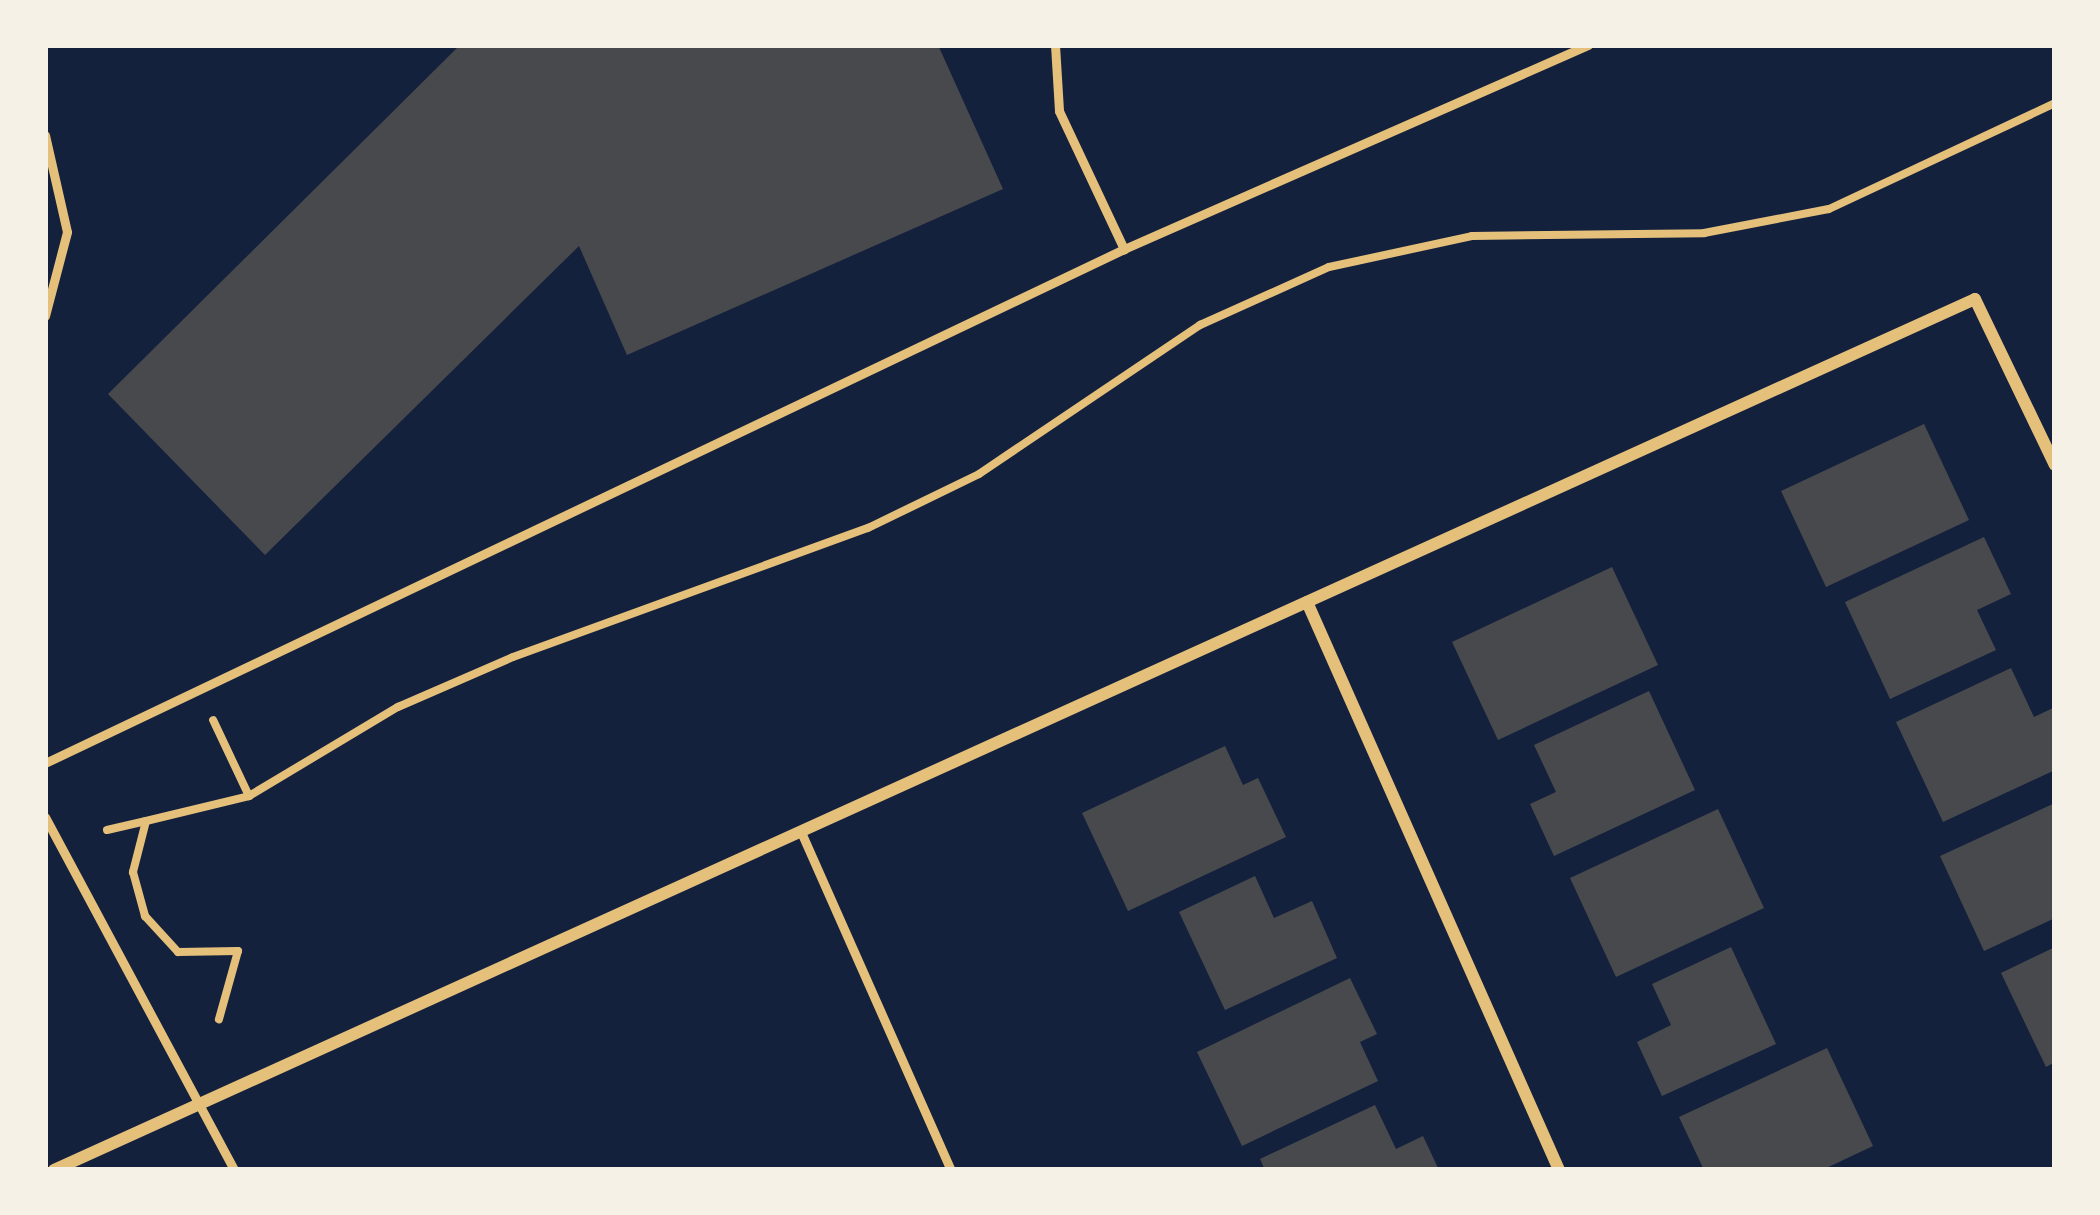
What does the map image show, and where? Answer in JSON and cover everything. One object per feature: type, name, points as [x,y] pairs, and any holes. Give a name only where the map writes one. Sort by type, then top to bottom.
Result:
[{"type":"street","points":[[54,1170],[1976,299],[2055,465]]},
{"type":"street","points":[[1307,602],[1559,1170]]},
{"type":"lane","points":[[1055,45],[1060,111],[1124,249]]},
{"type":"lane","points":[[45,763],[1124,249],[1588,45]]},
{"type":"lane","points":[[45,135],[50,176],[67,232],[45,316]]},
{"type":"lane","points":[[45,818],[203,1102],[234,1170]]},
{"type":"lane","points":[[801,832],[951,1170]]},
{"type":"path","points":[[107,830],[249,796],[398,707],[868,528],[979,474],[1200,326],[1329,267],[1472,236],[1704,233],[1829,209],[2055,103]]},
{"type":"path","points":[[210,715],[249,796]]},
{"type":"path","points":[[146,821],[133,872],[145,916],[178,952],[238,951],[219,1019]]},
{"type":"building","points":[[460,45],[938,45],[1003,189],[627,355],[579,246],[265,555],[108,394]]},
{"type":"building","points":[[1924,424],[1969,520],[1826,587],[1781,491]]},
{"type":"building","points":[[1984,537],[2011,594],[1977,610],[1996,650],[1890,699],[1845,602]]},
{"type":"building","points":[[1612,567],[1658,665],[1498,740],[1452,642]]},
{"type":"building","points":[[2011,668],[2034,717],[2055,707],[2055,770],[1943,822],[1896,722]]},
{"type":"building","points":[[1649,691],[1695,790],[1554,856],[1530,804],[1556,792],[1534,745]]},
{"type":"building","points":[[1225,746],[1243,785],[1258,778],[1286,837],[1128,911],[1082,813]]},
{"type":"building","points":[[2055,803],[2055,918],[1984,951],[1940,856]]},
{"type":"building","points":[[1718,809],[1764,908],[1616,977],[1570,878]]},
{"type":"building","points":[[1255,876],[1274,918],[1312,901],[1337,958],[1225,1010],[1179,912]]},
{"type":"building","points":[[1731,947],[1776,1044],[1662,1096],[1637,1042],[1671,1025],[1652,984]]},
{"type":"building","points":[[2055,947],[2055,1062],[2046,1067],[2001,973]]},
{"type":"building","points":[[1350,978],[1377,1034],[1360,1042],[1378,1081],[1242,1146],[1197,1052]]},
{"type":"building","points":[[1827,1048],[1873,1146],[1822,1170],[1704,1170],[1679,1117]]},
{"type":"building","points":[[1375,1105],[1396,1149],[1423,1136],[1439,1170],[1265,1170],[1260,1159]]}]
